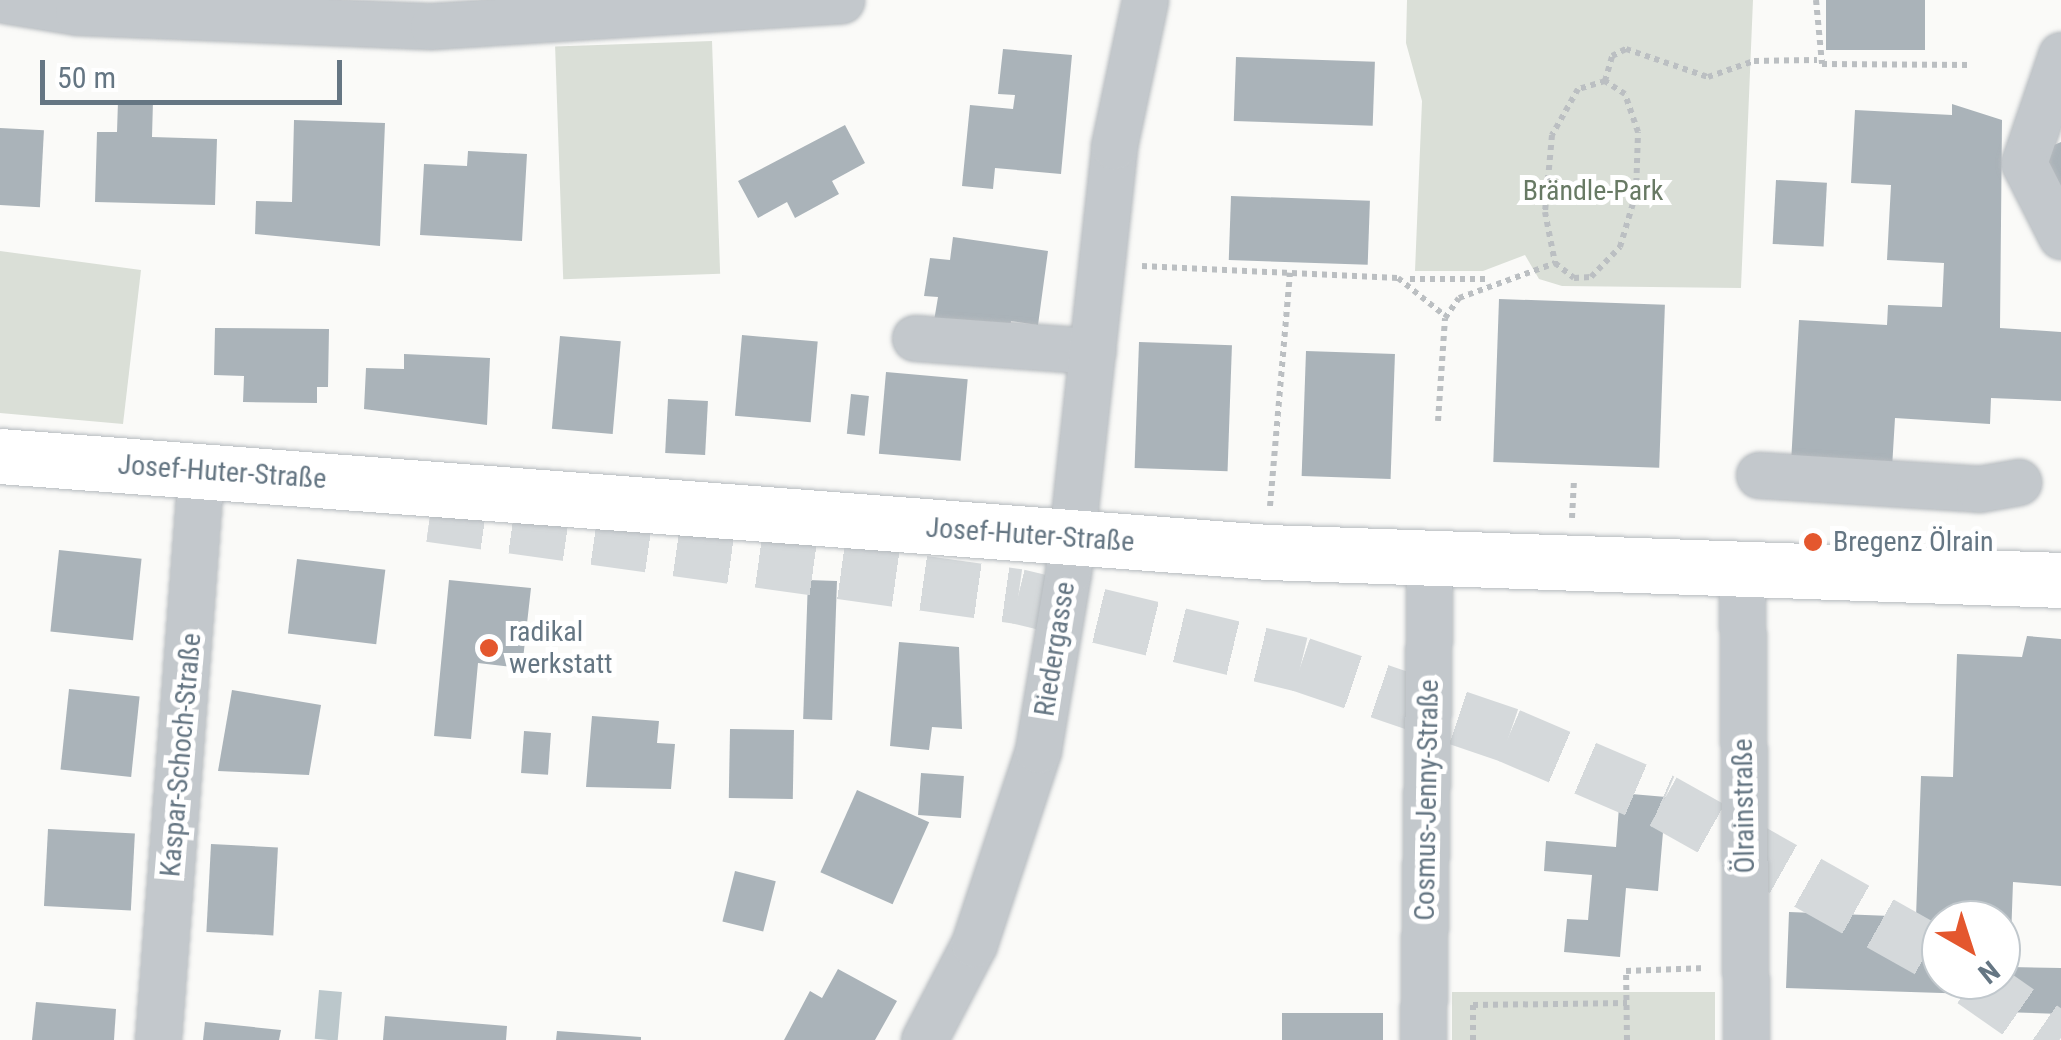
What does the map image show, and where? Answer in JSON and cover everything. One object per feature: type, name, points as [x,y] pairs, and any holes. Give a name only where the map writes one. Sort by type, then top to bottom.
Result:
[{"type":"main road","name":"Josef-Huter-Straße","points":[[0,456],[1268,552],[1430,561],[2061,580]]},
{"type":"street","points":[[5,0],[78,12],[432,26],[841,0]]},
{"type":"street","name":"Riedergasse","points":[[924,1040],[974,944],[1010,846],[1038,750],[1072,539],[1101,264],[1145,0]]},
{"type":"street","points":[[2061,56],[2024,162],[2061,236]]},
{"type":"street","points":[[915,338],[1093,351]]},
{"type":"street","name":"Kaspar-Schoch-Straße","points":[[158,1040],[200,470]]},
{"type":"street","points":[[1759,474],[1980,489],[2018,482]]},
{"type":"street","name":"Cosmus-Jenny-Straße","points":[[1424,1040],[1430,561]]},
{"type":"street","name":"Ölrainstraße","points":[[1742,572],[1746,1040]]},
{"type":"path","points":[[1816,0],[1817,60]]},
{"type":"path","points":[[1604,81],[1612,56],[1626,49],[1708,77],[1754,61],[1971,65]]},
{"type":"path","points":[[1604,81],[1625,94],[1636,118],[1630,221],[1600,273],[1574,278],[1556,262],[1545,212],[1552,135],[1578,90],[1604,81]]},
{"type":"path","points":[[1101,264],[1492,279],[1556,262]]},
{"type":"path","points":[[1268,552],[1290,272]]},
{"type":"path","points":[[1398,278],[1428,294],[1445,318],[1438,422]]},
{"type":"path","points":[[1445,318],[1492,279]]},
{"type":"path","points":[[1572,529],[1574,482]]},
{"type":"path","points":[[1627,1040],[1626,972],[1745,967]]},
{"type":"path","points":[[1473,1040],[1473,1005],[1626,1003]]},
{"type":"green space","name":"Brändle-Park","points":[[1407,0],[1753,0],[1741,288],[1562,286],[1539,279],[1525,255],[1483,271],[1415,271],[1422,101],[1406,43]]},
{"type":"green space","points":[[712,41],[720,274],[563,279],[555,46]]},
{"type":"green space","points":[[0,251],[141,270],[123,424],[0,413]]},
{"type":"green space","points":[[1452,992],[1715,992],[1715,1040],[1452,1040]]},
{"type":"shaded area","points":[[319,990],[342,992],[338,1040],[315,1039]]},
{"type":"building","points":[[1826,0],[1925,0],[1925,50],[1826,50]]},
{"type":"building","points":[[1003,49],[1072,55],[1061,174],[995,168],[993,189],[962,186],[970,105],[1013,109],[1015,95],[998,94]]},
{"type":"building","points":[[1236,57],[1375,62],[1373,126],[1234,121]]},
{"type":"building","points":[[118,101],[153,101],[152,137],[217,139],[215,205],[95,202],[97,132],[117,132]]},
{"type":"building","points":[[1952,104],[2002,120],[2000,328],[2061,332],[2061,401],[1991,398],[1990,424],[1895,418],[1892,468],[1791,463],[1799,320],[1887,325],[1888,305],[1942,307],[1944,263],[1887,260],[1891,185],[1851,183],[1855,110],[1952,115]]},
{"type":"building","points":[[294,120],[385,123],[380,246],[255,234],[256,201],[292,202]]},
{"type":"building","points":[[845,125],[865,163],[832,181],[839,194],[795,218],[787,202],[758,218],[738,181]]},
{"type":"building","points":[[0,128],[44,130],[40,207],[0,205]]},
{"type":"building","points":[[2061,142],[2061,197],[2035,169],[2045,149]]},
{"type":"building","points":[[468,151],[527,154],[522,241],[420,235],[424,164],[467,166]]},
{"type":"building","points":[[1776,180],[1827,183],[1824,247],[1773,244]]},
{"type":"building","points":[[1231,196],[1370,201],[1368,265],[1229,260]]},
{"type":"building","points":[[953,237],[1048,251],[1038,325],[1011,321],[1009,337],[933,327],[938,297],[924,296],[930,258],[950,260]]},
{"type":"building","points":[[1499,299],[1665,305],[1659,468],[1493,462]]},
{"type":"building","points":[[215,328],[329,329],[328,387],[317,387],[317,403],[243,402],[244,376],[214,375]]},
{"type":"building","points":[[742,335],[818,342],[811,422],[735,416]]},
{"type":"building","points":[[560,336],[621,341],[613,434],[552,429]]},
{"type":"building","points":[[1139,342],[1232,345],[1228,471],[1135,468]]},
{"type":"building","points":[[1306,351],[1395,354],[1391,479],[1302,476]]},
{"type":"building","points":[[404,354],[490,358],[487,425],[364,409],[366,368],[404,369]]},
{"type":"building","points":[[886,372],[968,379],[961,461],[879,454]]},
{"type":"building","points":[[851,394],[869,396],[865,436],[847,434]]},
{"type":"building","points":[[668,399],[708,401],[705,455],[665,453]]},
{"type":"building","points":[[59,550],[142,559],[133,640],[50,632]]},
{"type":"building","points":[[297,559],[385,570],[376,644],[288,633]]},
{"type":"building","points":[[449,580],[531,588],[522,668],[478,663],[471,739],[434,736]]},
{"type":"building","points":[[808,580],[837,581],[832,720],[803,719]]},
{"type":"building","points":[[2027,636],[2061,639],[2061,886],[2013,882],[2012,900],[1921,900],[1921,992],[1786,988],[1789,912],[1916,917],[1921,776],[1953,777],[1957,654],[2022,657]]},
{"type":"building","points":[[899,642],[959,647],[962,729],[932,727],[929,750],[890,746]]},
{"type":"building","points":[[69,689],[140,696],[131,777],[61,770]]},
{"type":"building","points":[[232,690],[321,705],[309,775],[218,771]]},
{"type":"building","points":[[592,716],[659,721],[657,743],[675,744],[671,789],[586,787]]},
{"type":"building","points":[[730,729],[794,730],[793,799],[729,798]]},
{"type":"building","points":[[524,731],[551,733],[548,775],[521,773]]},
{"type":"building","points":[[921,773],[964,776],[961,818],[918,815]]},
{"type":"building","points":[[857,790],[929,822],[893,904],[820,872]]},
{"type":"building","points":[[1620,793],[1666,797],[1658,891],[1626,888],[1620,957],[1564,952],[1567,919],[1588,920],[1592,875],[1544,871],[1546,841],[1616,847]]},
{"type":"building","points":[[48,829],[135,834],[131,910],[44,906]]},
{"type":"building","points":[[211,844],[278,848],[273,935],[206,932]]},
{"type":"building","points":[[735,871],[776,881],[763,932],[722,921]]},
{"type":"building","points":[[2021,967],[2061,968],[2061,1014],[2002,1012],[2003,1000],[2021,1000]]},
{"type":"building","points":[[838,969],[897,1001],[875,1040],[784,1040],[810,991],[822,998]]},
{"type":"building","points":[[36,1002],[116,1009],[114,1040],[32,1040]]},
{"type":"building","points":[[1282,1013],[1383,1013],[1383,1040],[1282,1040]]},
{"type":"building","points":[[385,1016],[507,1026],[506,1040],[383,1040]]},
{"type":"building","points":[[205,1022],[281,1030],[279,1040],[203,1040]]},
{"type":"building","points":[[557,1031],[641,1037],[641,1040],[556,1040]]},
{"type":"tunnel","points":[[430,514],[1018,596],[1301,664],[1509,735],[1663,801],[1921,946]]},
{"type":"tunnel","points":[[2002,1000],[2059,1040]]},
{"type":"place","name":"Bregenz Ölrain","points":[[1813,542]]},
{"type":"place","name":"radikal werkstatt","points":[[489,648]]}]
